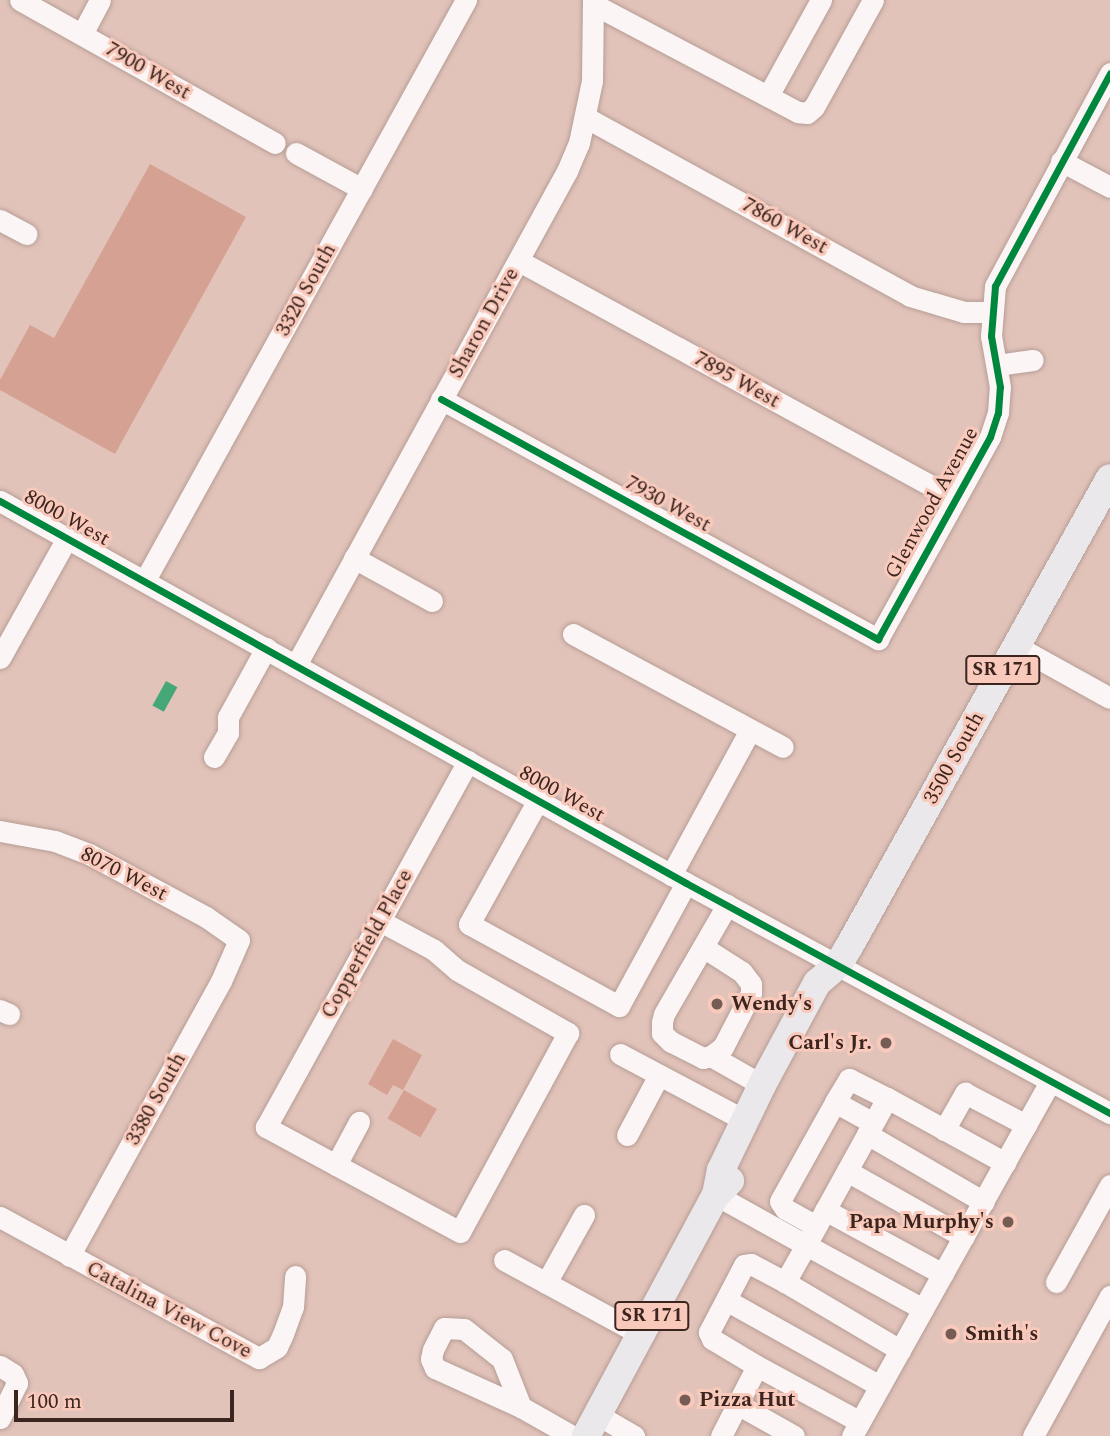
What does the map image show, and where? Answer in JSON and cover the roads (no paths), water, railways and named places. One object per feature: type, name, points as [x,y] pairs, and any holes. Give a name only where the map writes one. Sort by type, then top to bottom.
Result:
[{"type":"main road","name":"3500 South","points":[[592,1426],[716,1195],[721,1170],[762,1085],[817,983],[838,965],[1110,478]]},
{"type":"main road","name":"3500 South","points":[[716,1195],[735,1177],[835,990],[838,965]]},
{"type":"street","name":"7900 West","points":[[22,0],[275,143]]},
{"type":"street","points":[[82,33],[100,0]]},
{"type":"street","name":"3320 South","points":[[145,580],[466,0]]},
{"type":"street","points":[[768,96],[821,0]]},
{"type":"street","points":[[593,2],[798,112],[807,113],[814,107],[873,0]]},
{"type":"street","name":"Sharon Drive","points":[[296,665],[567,171],[585,117],[592,80],[593,2]]},
{"type":"street","name":"Glenwood Avenue","points":[[878,639],[990,437],[998,413],[997,365],[991,312],[995,286],[1110,73]]},
{"type":"street","name":"7860 West","points":[[585,117],[911,296],[964,312],[991,312]]},
{"type":"street","points":[[296,153],[362,189]]},
{"type":"street","points":[[1061,161],[1110,187]]},
{"type":"street","points":[[0,220],[26,234]]},
{"type":"street","name":"7895 West","points":[[519,261],[955,499]]},
{"type":"street","points":[[997,365],[1033,360]]},
{"type":"street","name":"7930 West","points":[[441,399],[878,639]]},
{"type":"street","name":"8000 West","points":[[0,501],[679,879],[1110,1113]]},
{"type":"street","points":[[0,658],[67,538]]},
{"type":"street","points":[[354,558],[432,601]]},
{"type":"street","points":[[573,634],[783,747]]},
{"type":"street","points":[[1016,646],[1110,698]]},
{"type":"street","points":[[214,757],[228,733],[228,717],[266,648]]},
{"type":"street","points":[[538,800],[469,924],[619,1006],[750,730]]},
{"type":"street","name":"Copperfield Place","points":[[336,1165],[265,1127],[468,761]]},
{"type":"street","name":"8070 West","points":[[0,831],[55,842],[89,854],[206,917],[239,940]]},
{"type":"street","points":[[727,905],[664,1014],[662,1033],[693,1055],[711,1056],[762,1085]]},
{"type":"street","points":[[359,1122],[336,1165],[460,1232],[568,1033],[457,971],[434,950],[380,921]]},
{"type":"street","name":"3380 South","points":[[69,1256],[221,981],[239,940]]},
{"type":"street","points":[[703,947],[742,972],[751,984],[751,993],[725,1043],[711,1056]]},
{"type":"street","points":[[620,1054],[746,1121]]},
{"type":"street","points":[[627,1135],[659,1075]]},
{"type":"street","points":[[943,1274],[821,1218],[785,1209],[780,1201],[835,1102],[849,1079],[1006,1163]]},
{"type":"street","points":[[900,1350],[785,1282],[747,1264],[709,1336],[856,1429],[1050,1081]]},
{"type":"street","points":[[944,1130],[965,1093],[1026,1125]]},
{"type":"street","points":[[785,1282],[887,1098]]},
{"type":"street","points":[[835,1102],[870,1129],[984,1202]]},
{"type":"street","points":[[847,1171],[964,1237]]},
{"type":"street","points":[[1056,1282],[1110,1185]]},
{"type":"street","points":[[716,1195],[923,1310]]},
{"type":"street","points":[[546,1283],[584,1215]]},
{"type":"street","points":[[0,1217],[69,1256]]},
{"type":"street","name":"Catalina View Cove","points":[[69,1256],[259,1358],[278,1347],[293,1307],[295,1276]]},
{"type":"street","points":[[504,1259],[642,1335]]},
{"type":"street","points":[[1033,1436],[1110,1296]]},
{"type":"street","points":[[726,1300],[880,1386]]},
{"type":"street","points":[[0,1366],[13,1374],[17,1383],[0,1418]]},
{"type":"street","points":[[721,1436],[757,1366]]},
{"type":"street","points":[[738,1405],[794,1436]]},
{"type":"street","points":[[521,1407],[572,1436]]},
{"type":"street","points":[[592,1426],[634,1436]]},
{"type":"place","name":"Wendy's","points":[[717,1004]]},
{"type":"place","name":"Carl's Jr.","points":[[886,1043]]},
{"type":"place","name":"Papa Murphy's","points":[[1008,1222]]},
{"type":"place","name":"Smith's","points":[[951,1334]]},
{"type":"place","name":"Pizza Hut","points":[[685,1400]]}]
